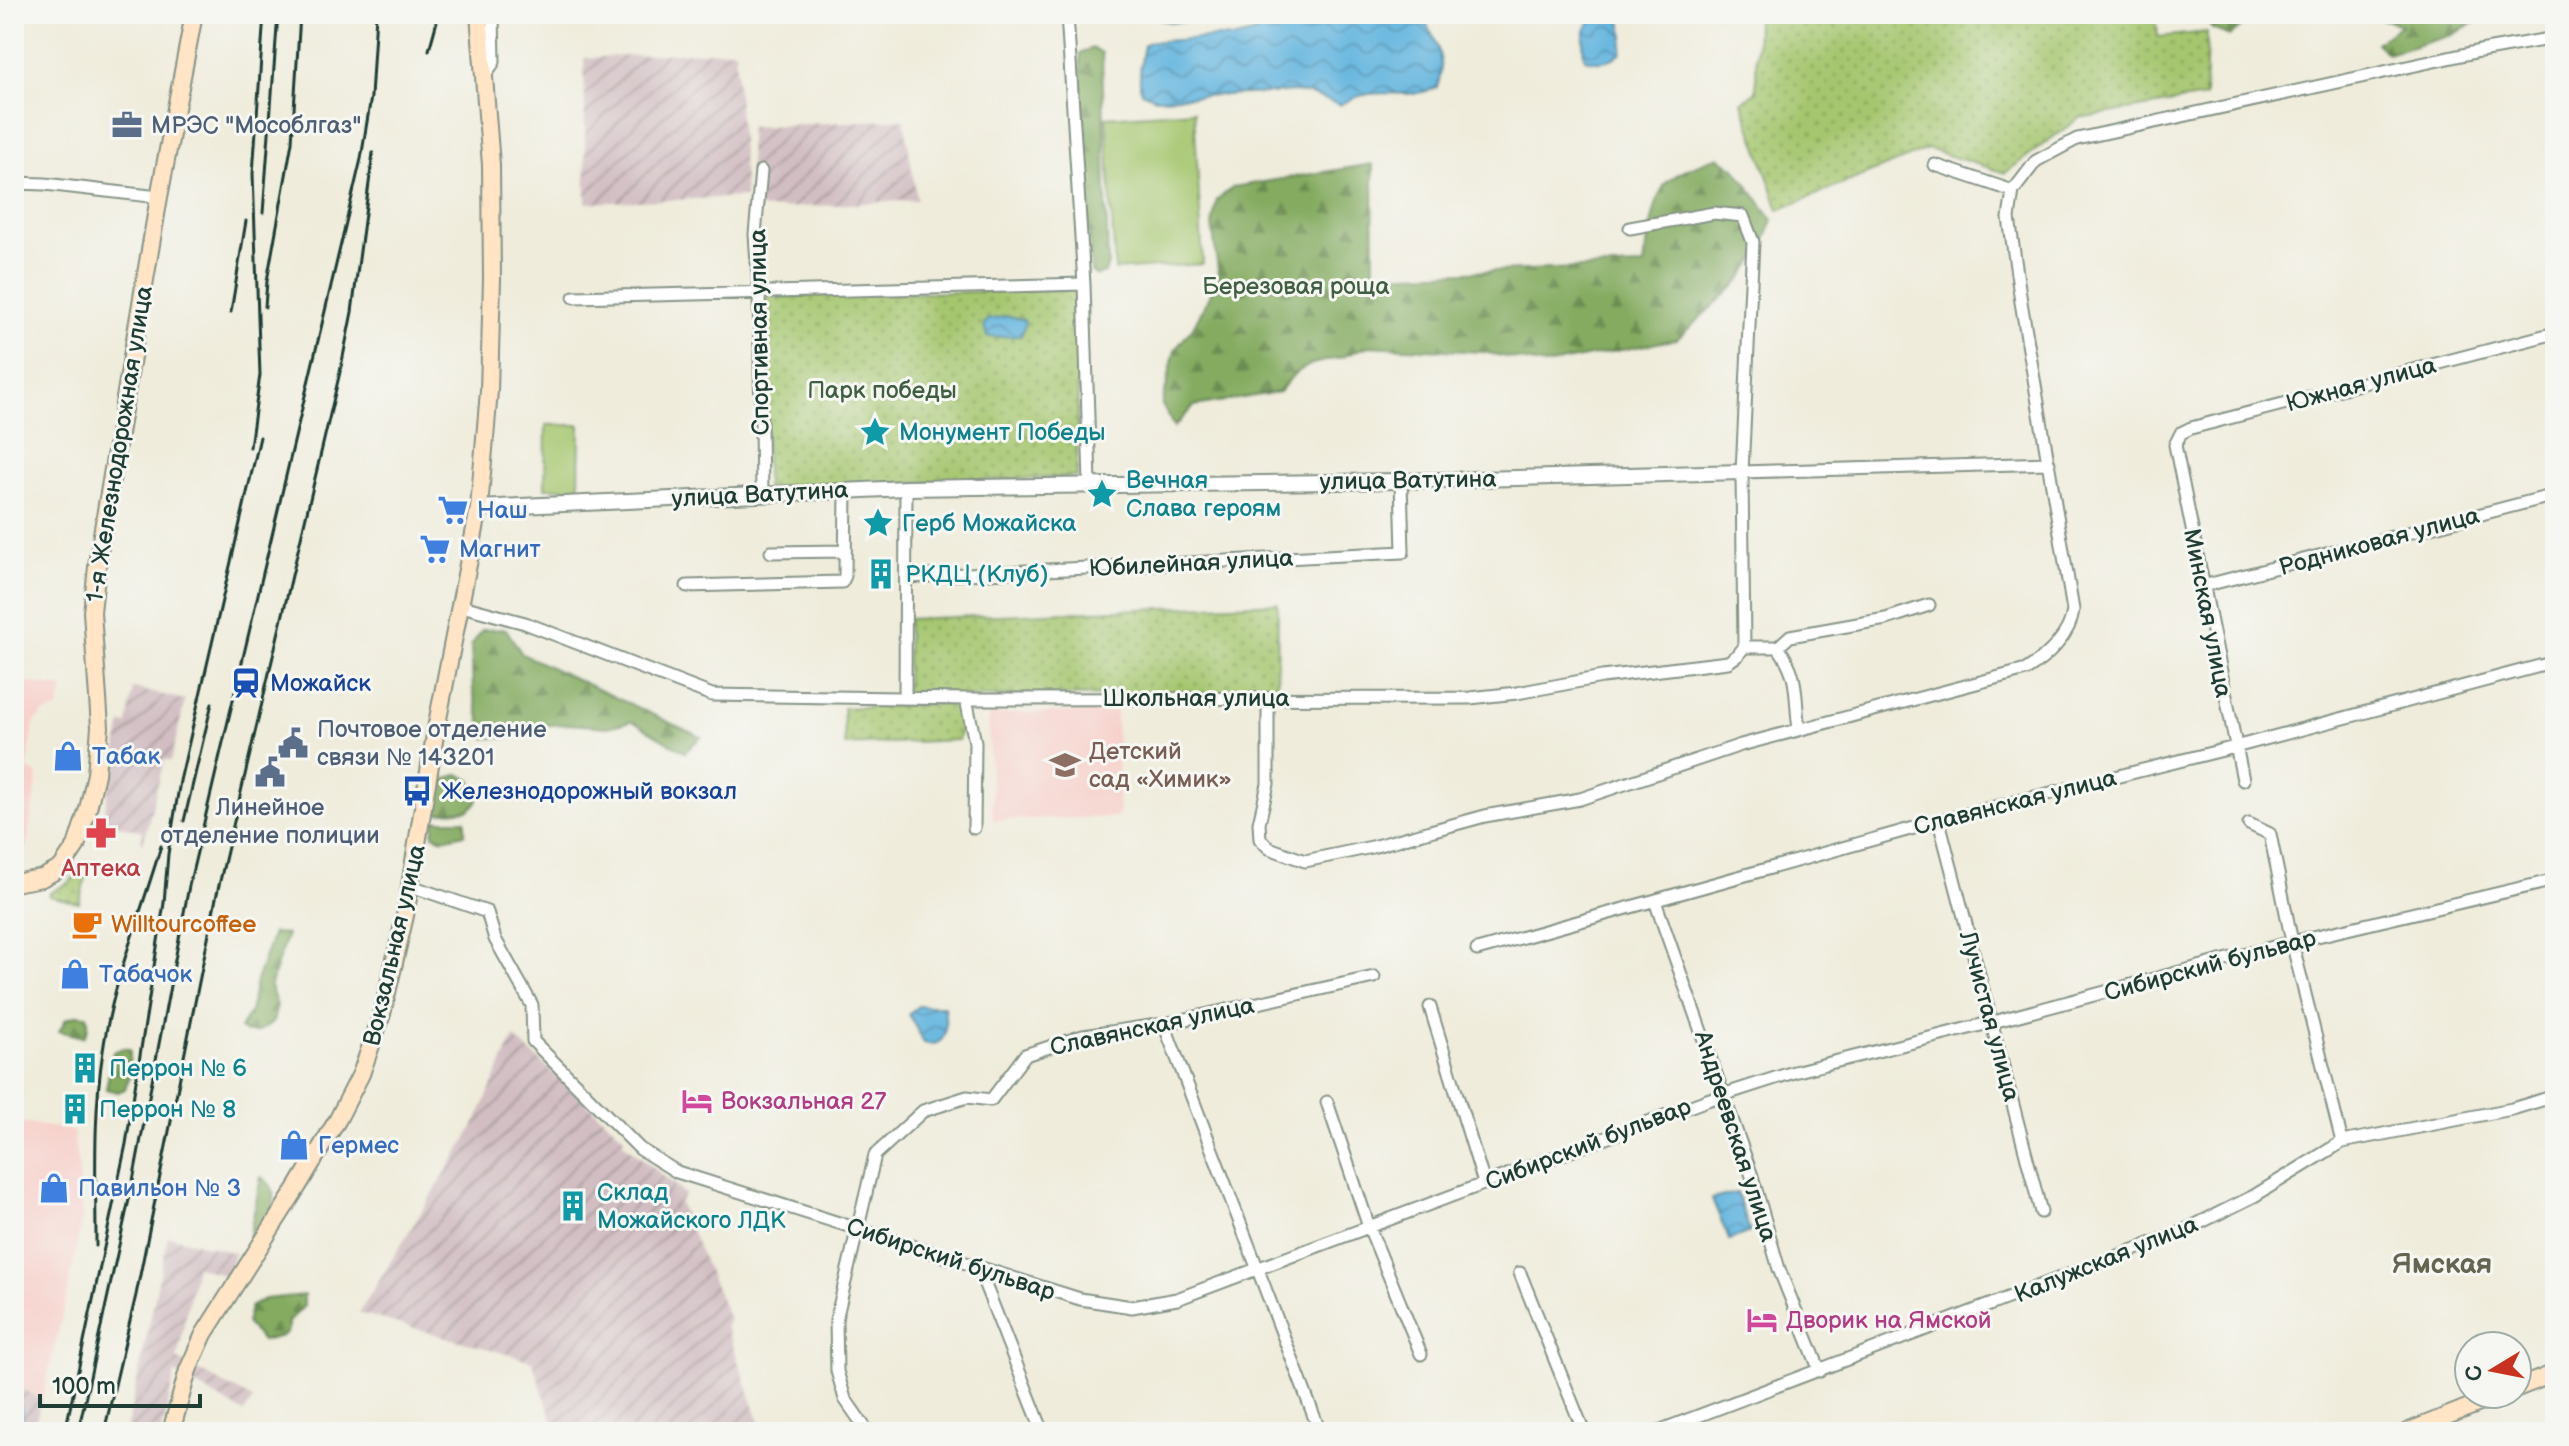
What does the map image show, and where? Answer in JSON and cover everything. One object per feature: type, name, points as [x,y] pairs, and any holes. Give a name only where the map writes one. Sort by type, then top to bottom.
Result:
[{"type":"main road","name":"1-я Железнодорожная улица","points":[[14,883],[48,876],[66,862],[82,832],[91,795],[101,715],[93,602],[113,464],[194,14]]},
{"type":"main road","name":"Вокзальная улица","points":[[171,1432],[188,1370],[204,1334],[290,1199],[361,1074],[382,1014],[411,886],[436,729],[479,508],[489,391],[491,165],[479,14]]},
{"type":"main road","points":[[2533,1382],[2555,1373]]},
{"type":"main road","points":[[2407,1432],[2434,1427],[2469,1410]]},
{"type":"street","points":[[484,76],[494,62],[493,14]]},
{"type":"street","points":[[1067,14],[1084,284],[1090,484]]},
{"type":"street","points":[[1268,698],[1268,784],[1259,823],[1260,839],[1269,848],[1305,861],[1372,847],[1485,816],[1580,799],[1741,745],[2026,670],[2048,653],[2069,626],[2073,610],[2009,218],[2013,191],[2036,161],[2077,139],[2466,54],[2555,38]]},
{"type":"street","points":[[1935,165],[2013,191]]},
{"type":"street","name":"Спортивная улица","points":[[761,171],[755,234],[759,292],[762,493]]},
{"type":"street","points":[[14,183],[159,197]]},
{"type":"street","points":[[1630,228],[1714,213],[1743,216],[1753,242],[1742,472],[1744,647]]},
{"type":"street","points":[[574,297],[1084,284]]},
{"type":"street","name":"Южная улица","points":[[2175,445],[2181,433],[2191,428],[2555,333]]},
{"type":"street","name":"Минская улица","points":[[2175,445],[2243,780]]},
{"type":"street","name":"улица Ватутина","points":[[479,508],[906,488],[1401,481],[2049,463]]},
{"type":"street","name":"Юбилейная улица","points":[[907,577],[1403,552],[1401,481]]},
{"type":"street","points":[[905,698],[906,488]]},
{"type":"street","points":[[687,586],[838,584],[845,576],[846,490]]},
{"type":"street","name":"Родниковая улица","points":[[2203,586],[2555,495]]},
{"type":"street","points":[[771,552],[845,551]]},
{"type":"street","name":"Школьная улица","points":[[462,606],[525,623],[712,695],[966,699],[1470,698],[1501,695],[1602,677],[1715,665],[1728,662],[1744,647],[1778,647],[1790,636],[1886,619],[1929,605]]},
{"type":"street","points":[[1778,647],[1790,664],[1795,682],[1799,729]]},
{"type":"street","name":"Славянская улица","points":[[1477,950],[1939,821],[2555,662]]},
{"type":"street","points":[[966,699],[975,742],[974,828]]},
{"type":"street","name":"Лучистая улица","points":[[1939,821],[2041,1212]]},
{"type":"street","points":[[2249,824],[2270,834],[2292,942],[2342,1142]]},
{"type":"street","name":"Сибирский бульвар","points":[[411,886],[487,912],[495,939],[532,1005],[533,1041],[640,1149],[677,1172],[1080,1299],[1132,1307],[1177,1299],[1724,1094],[1794,1072],[2292,942],[2555,880]]},
{"type":"street","name":"Андреевская улица","points":[[1655,901],[1752,1176],[1779,1269],[1820,1371]]},
{"type":"street","name":"Славянская улица","points":[[868,1432],[845,1399],[837,1371],[836,1320],[855,1228],[875,1155],[923,1111],[967,1097],[991,1100],[1025,1055],[1083,1036],[1164,1024],[1374,977]]},
{"type":"street","points":[[1430,1007],[1484,1183]]},
{"type":"street","points":[[1164,1024],[1320,1432]]},
{"type":"street","name":"Калужская улица","points":[[1656,1432],[2181,1232],[2254,1196],[2342,1142],[2512,1109],[2555,1096]]},
{"type":"street","points":[[1327,1102],[1369,1227],[1421,1354]]},
{"type":"street","points":[[978,1267],[1043,1432]]},
{"type":"street","points":[[1520,1273],[1584,1432]]},
{"type":"shaded area","points":[[735,50],[745,197],[586,203],[584,58]]},
{"type":"shaded area","points":[[904,119],[917,200],[768,209],[750,207],[749,127]]},
{"type":"shaded area","points":[[14,680],[63,688],[58,709],[43,713],[34,723],[27,769],[38,774],[26,850],[14,849]]},
{"type":"shaded area","points":[[133,688],[185,700],[171,761],[164,760],[143,843],[143,831],[102,822],[122,724],[127,725]]},
{"type":"shaded area","points":[[1116,711],[1119,817],[993,820],[988,714]]},
{"type":"shaded area","points":[[514,1037],[625,1138],[622,1142],[685,1194],[679,1202],[729,1319],[726,1326],[763,1432],[572,1432],[553,1423],[532,1361],[359,1313],[473,1128]]},
{"type":"shaded area","points":[[14,1121],[73,1131],[80,1181],[83,1213],[42,1400],[14,1384]]},
{"type":"shaded area","points":[[168,1236],[235,1253],[226,1276],[196,1266],[177,1359],[253,1399],[244,1413],[175,1373],[162,1432],[126,1432]]},
{"type":"shaded area","points":[[14,1384],[42,1400],[32,1432],[14,1432]]},
{"type":"green space","points":[[1757,14],[2156,14],[2158,37],[2207,32],[2205,97],[2079,118],[2005,173],[1928,149],[1779,210],[1742,102],[1756,91]]},
{"type":"green space","points":[[2202,14],[2287,14],[2249,21],[2230,36],[2212,29]]},
{"type":"green space","points":[[2367,14],[2491,14],[2452,35],[2388,54],[2376,43],[2401,25]]},
{"type":"green space","points":[[1092,48],[1102,53],[1108,264],[1105,273],[1097,276],[1091,272],[1080,53]]},
{"type":"green space","points":[[1194,111],[1203,264],[1115,270],[1106,117]]},
{"type":"green space","name":"Березовая роща","points":[[1718,157],[1735,168],[1773,220],[1761,251],[1738,283],[1677,339],[1545,365],[1483,352],[1368,346],[1342,357],[1312,364],[1294,374],[1279,392],[1194,406],[1174,427],[1162,405],[1175,350],[1193,327],[1219,278],[1212,225],[1217,200],[1233,187],[1373,164],[1374,275],[1644,266],[1652,222],[1667,182],[1698,164]]},
{"type":"green space","name":"Парк победы","points":[[1079,289],[1077,477],[766,488],[766,297]]},
{"type":"green space","points":[[546,425],[580,425],[579,488],[545,488]]},
{"type":"green space","points":[[1278,603],[1277,694],[906,697],[908,619]]},
{"type":"green space","points":[[506,629],[522,654],[701,737],[685,752],[632,721],[608,727],[568,724],[535,726],[506,738],[485,738],[473,691],[471,646],[482,630]]},
{"type":"green space","points":[[958,703],[963,722],[958,740],[845,745],[843,708]]},
{"type":"green space","points":[[458,774],[471,780],[478,801],[469,810],[436,813],[444,780]]},
{"type":"green space","points":[[435,820],[465,820],[465,834],[443,839],[433,835]]},
{"type":"green space","points":[[82,866],[89,866],[79,903],[49,896],[70,882]]},
{"type":"green space","points":[[273,933],[287,934],[270,987],[277,1005],[273,1022],[258,1032],[246,1033],[240,1028],[250,1012],[256,981]]},
{"type":"green space","points":[[87,1015],[88,1027],[83,1037],[59,1031],[66,1019]]},
{"type":"green space","points":[[123,1048],[130,1050],[130,1075],[125,1089],[118,1092],[106,1089],[113,1052]]},
{"type":"green space","points":[[261,1177],[273,1190],[273,1208],[266,1225],[253,1238],[249,1237]]},
{"type":"green space","points":[[304,1295],[304,1306],[288,1322],[288,1331],[282,1336],[262,1341],[246,1323],[250,1307],[265,1299]]},
{"type":"water","points":[[1152,14],[1220,14],[1176,22],[1159,19]]},
{"type":"water","points":[[1356,14],[1421,16],[1438,50],[1441,68],[1437,87],[1413,93],[1366,95],[1340,105],[1310,94],[1294,92],[1156,98],[1141,92],[1142,57],[1144,45],[1149,42],[1235,38],[1252,34],[1268,25],[1284,23],[1312,29]]},
{"type":"water","points":[[1614,16],[1621,19],[1624,37],[1621,52],[1604,61],[1585,59],[1584,38],[1589,23]]},
{"type":"water","points":[[1009,316],[1024,320],[1021,336],[987,337],[984,325],[987,320]]},
{"type":"water","points":[[918,1006],[944,1006],[944,1034],[938,1042],[924,1043],[909,1014]]},
{"type":"water","points":[[1737,1193],[1750,1232],[1729,1240],[1712,1199]]},
{"type":"waterway","points":[[14,1394],[22,1412],[21,1432]]},
{"type":"railway","points":[[250,447],[260,375],[253,174],[264,14]]},
{"type":"railway","points":[[263,213],[278,14]]},
{"type":"railway","points":[[265,307],[292,142],[300,14]]},
{"type":"railway","points":[[78,1432],[132,1186],[189,886],[361,159],[371,97],[376,14]]},
{"type":"railway","points":[[429,50],[439,14]]},
{"type":"railway","points":[[104,1432],[136,1295],[216,898],[340,372],[352,312],[373,153]]},
{"type":"railway","points":[[231,312],[246,221]]},
{"type":"railway","points":[[65,1432],[126,1144],[180,781],[260,437]]},
{"type":"railway","points":[[184,821],[212,703]]},
{"type":"railway","points":[[96,1246],[96,1124],[103,1051],[120,973],[161,846]]},
{"type":"place","name":"МРЭС \"Мособлгаз\"","points":[[127,125]]},
{"type":"place","name":"Монумент Победы","points":[[875,432]]},
{"type":"place","name":"Вечная Слава героям","points":[[1102,494]]},
{"type":"place","name":"Наш","points":[[453,510]]},
{"type":"place","name":"Герб Можайска","points":[[878,523]]},
{"type":"place","name":"Магнит","points":[[435,549]]},
{"type":"place","name":"РКДЦ (Клуб)","points":[[881,574]]},
{"type":"place","name":"Можайск","points":[[246,683]]},
{"type":"place","name":"Почтовое отделение связи № 143201","points":[[293,743]]},
{"type":"place","name":"Табак","points":[[68,756]]},
{"type":"place","name":"Детский сад «Химик»","points":[[1065,765]]},
{"type":"place","name":"Линейное отделение полиции","points":[[270,772]]},
{"type":"place","name":"Железнодорожный вокзал","points":[[417,791]]},
{"type":"place","name":"Аптека","points":[[101,833]]},
{"type":"place","name":"Willtourcoffee","points":[[87,924]]},
{"type":"place","name":"Табачок","points":[[75,974]]},
{"type":"place","name":"Перрон № 6","points":[[85,1068]]},
{"type":"place","name":"Вокзальная 27","points":[[697,1101]]},
{"type":"place","name":"Перрон № 8","points":[[75,1109]]},
{"type":"place","name":"Гермес","points":[[294,1145]]},
{"type":"place","name":"Павильон № 3","points":[[54,1188]]},
{"type":"place","name":"Склад Можайского ЛДК","points":[[573,1206]]},
{"type":"place","name":"Дворик на Ямской","points":[[1762,1320]]},
{"type":"district","name":"Ямская","points":[[2442,1263]]}]
